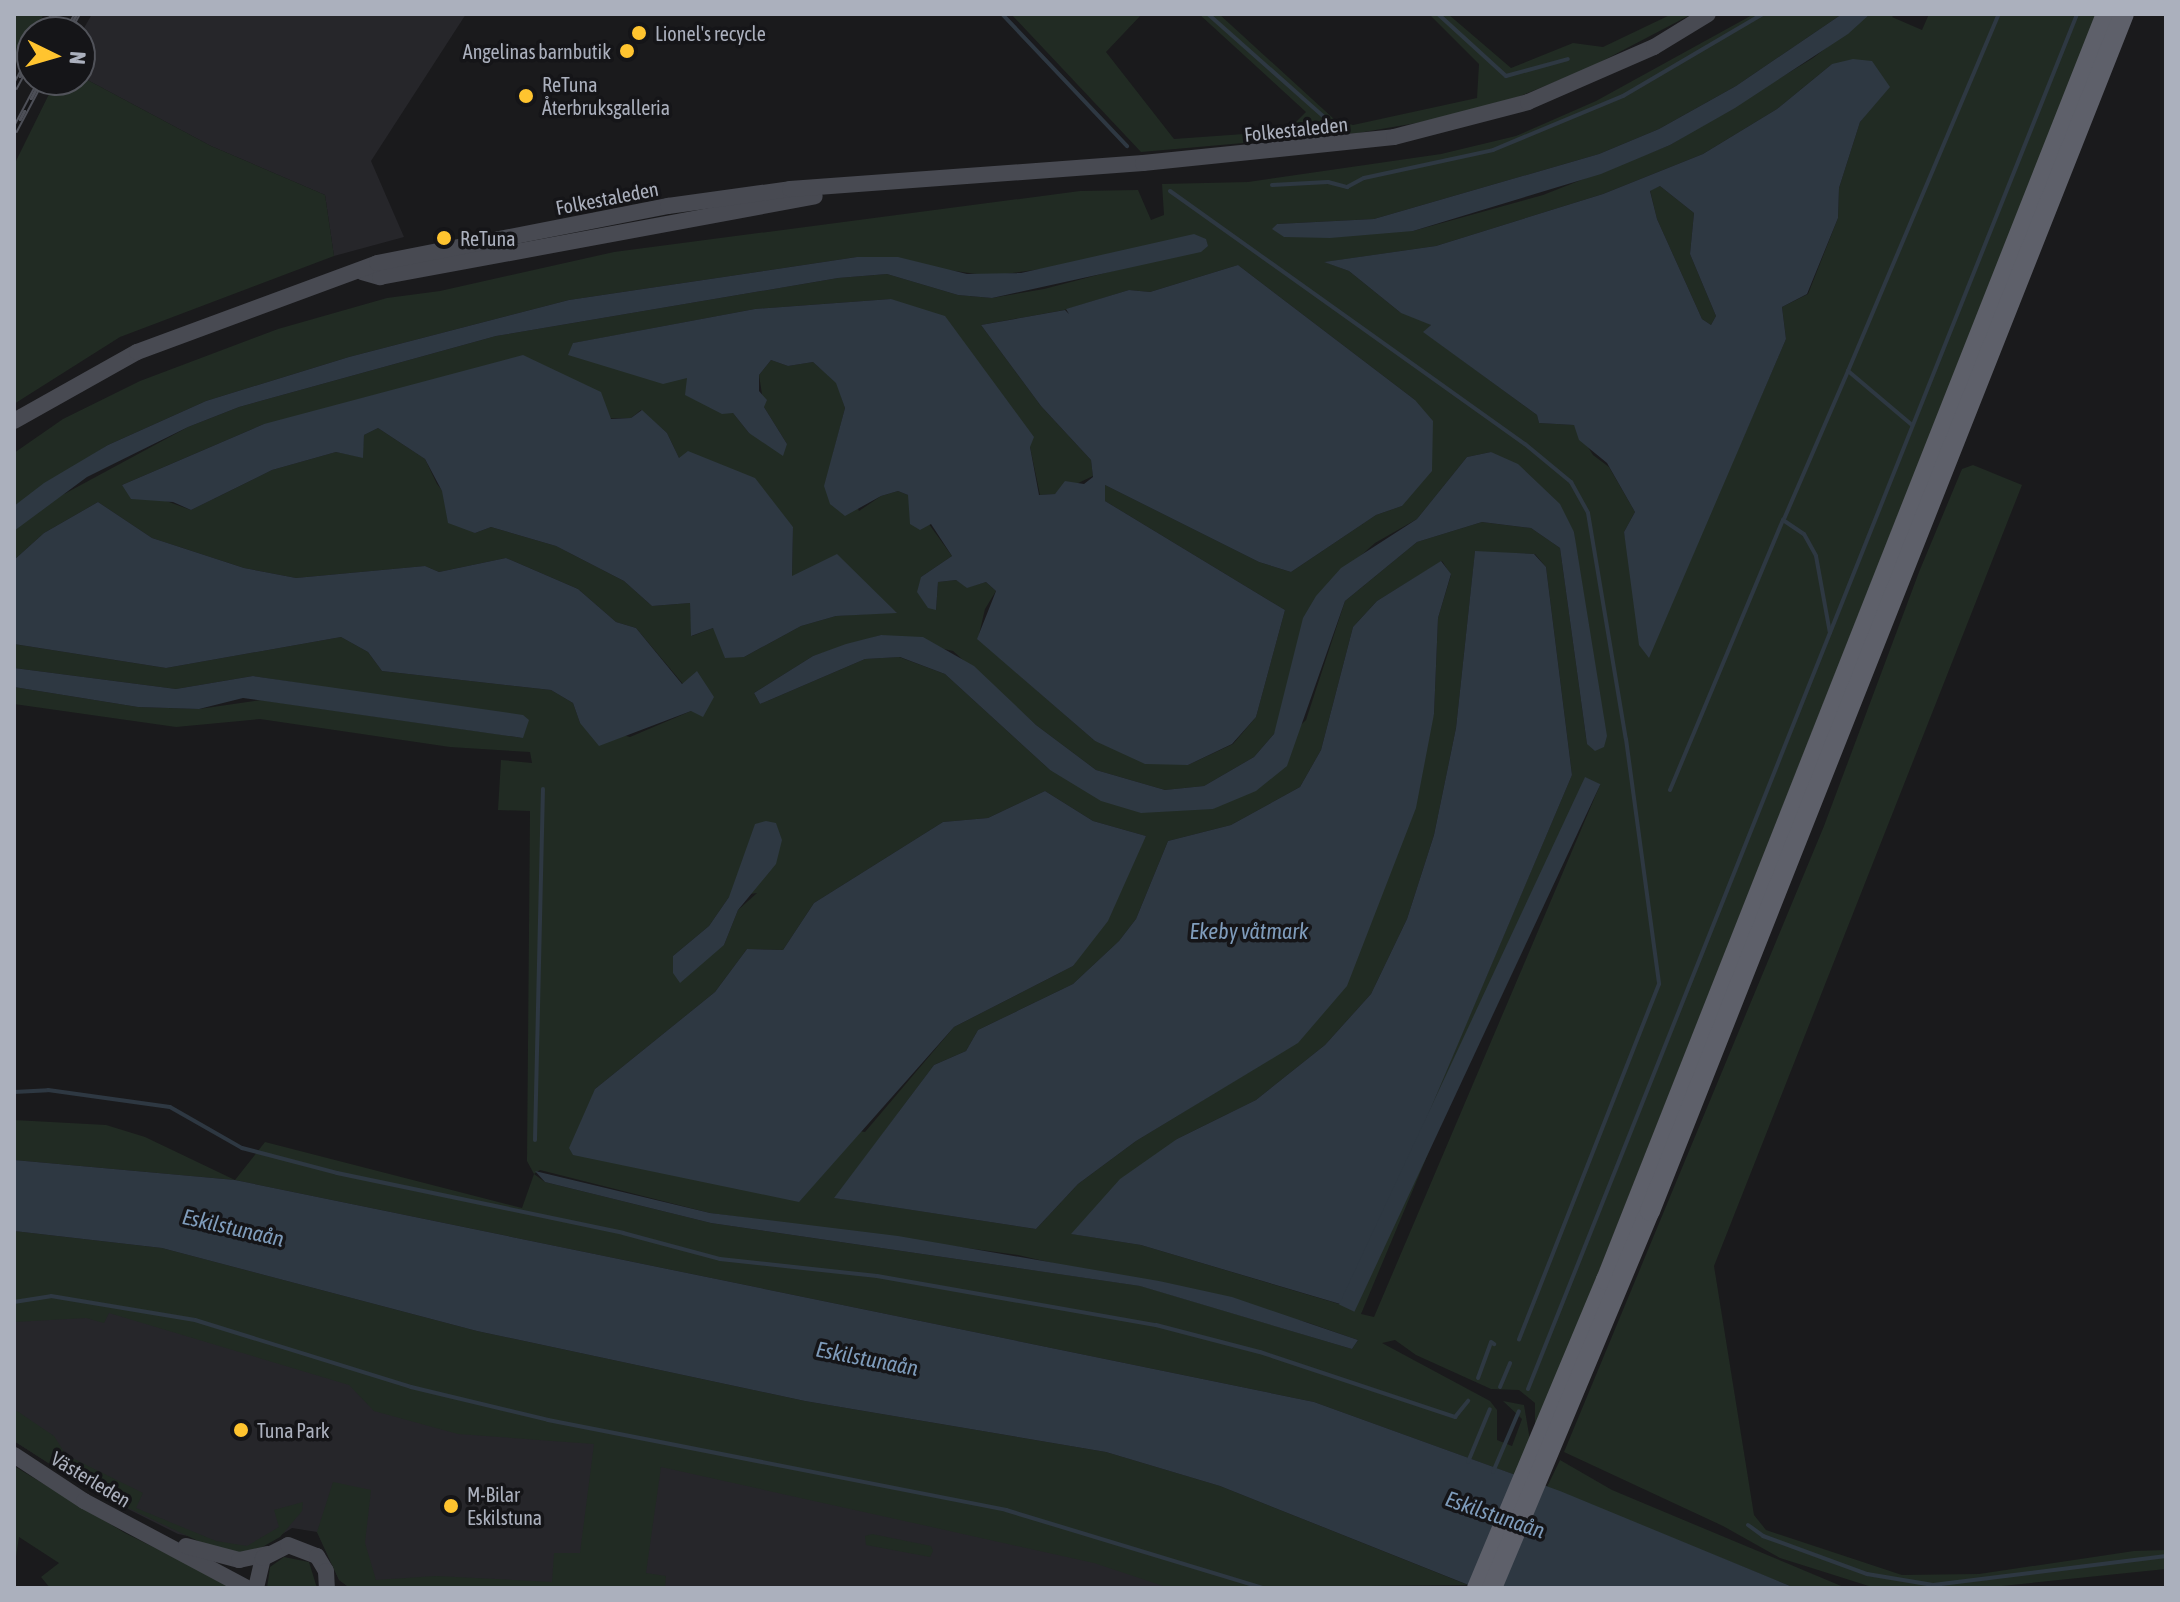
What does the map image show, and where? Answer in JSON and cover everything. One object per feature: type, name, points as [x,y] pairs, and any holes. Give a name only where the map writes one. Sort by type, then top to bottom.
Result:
[{"type":"highway","points":[[1492,1588],[2106,14]]},
{"type":"highway","points":[[1477,1588],[1561,1409],[2124,14]]},
{"type":"main road","name":"Folkestaleden","points":[[14,421],[137,352],[362,272],[377,263],[712,207],[864,187],[1350,144],[1445,127],[1593,76],[1708,14]]},
{"type":"main road","name":"Västerleden","points":[[14,1455],[84,1501],[247,1588]]},
{"type":"main road","name":"Västerleden","points":[[149,1535],[226,1559],[253,1560],[288,1545],[307,1549],[321,1560],[331,1585]]},
{"type":"main road","points":[[256,1588],[257,1571],[269,1553]]},
{"type":"shaded area","points":[[14,14],[44,14],[16,16],[14,67]]},
{"type":"shaded area","points":[[466,14],[371,161],[404,237],[334,256],[325,195],[211,146],[96,85],[96,16],[91,16]]},
{"type":"shaded area","points":[[1011,14],[1142,14],[1106,52],[1174,139],[1287,131],[1306,112],[1199,14],[1219,14],[1335,120],[1353,125],[1477,98],[1479,64],[1429,14],[1448,14],[1511,68],[1573,43],[1603,47],[1672,14],[1692,14],[1589,68],[1518,97],[1428,121],[1358,133],[1141,152]]},
{"type":"shaded area","points":[[1754,14],[1842,14],[1736,86],[1659,129],[1599,154],[1374,219],[1277,224],[1273,229],[1413,231],[1543,195],[1670,145],[1813,58],[1870,14],[1895,14],[1892,17],[1922,30],[1929,14],[2096,14],[1535,1433],[1535,1403],[1519,1390],[1491,1389],[1416,1355],[1395,1340],[1382,1343],[1490,1401],[1497,1410],[1497,1440],[1512,1446],[1522,1419],[1503,1401],[1524,1405],[1531,1446],[1518,1476],[1314,1402],[235,1180],[265,1142],[522,1208],[534,1174],[527,1161],[530,811],[498,810],[501,760],[532,763],[530,752],[450,747],[260,719],[176,727],[14,704],[14,687],[138,707],[199,709],[261,700],[523,738],[324,687],[253,676],[176,689],[14,668],[14,644],[166,668],[341,637],[368,652],[382,671],[551,690],[573,703],[580,723],[630,737],[691,711],[683,684],[636,628],[616,622],[578,589],[506,558],[439,572],[425,566],[296,578],[244,568],[152,538],[98,502],[44,533],[14,560],[14,531],[42,506],[188,427],[239,407],[496,336],[838,278],[887,274],[958,295],[992,298],[1044,289],[1208,246],[990,276],[857,257],[569,300],[349,357],[206,401],[108,445],[14,506],[14,453],[63,419],[140,381],[278,329],[387,298],[440,291],[614,252],[1080,191],[1138,190],[1151,220],[1164,215],[1162,184],[1248,182],[1441,154],[1516,136],[1596,101]],"holes":[[[1832,64],[1874,103],[1860,122],[1839,188],[1838,218],[1808,294],[1782,307],[1786,339],[1743,438],[1635,587],[1624,532],[1635,512],[1609,467],[1593,455],[1574,425],[1539,423],[1537,415],[1424,332],[1431,325],[1413,313],[1401,313],[1349,271],[1325,262],[1436,246],[1603,194],[1703,154],[1777,109]],[[1238,265],[1415,400],[1402,506],[1376,515],[1291,572],[1259,562],[1105,485],[1105,501],[1285,610],[1256,717],[1233,744],[1188,765],[1095,741],[978,639],[985,609],[996,591],[986,582],[968,587],[956,580],[938,582],[936,610],[921,577],[952,556],[908,495],[898,491],[881,496],[859,511],[833,454],[845,408],[837,383],[813,362],[788,366],[771,360],[759,375],[764,407],[787,444],[749,433],[733,413],[688,378],[574,343],[755,309],[891,299],[1030,447],[1040,495],[1055,494],[1093,476],[1091,460],[1041,406],[981,325],[1064,310],[1129,290],[1150,292]],[[641,410],[667,433],[679,458],[793,527],[792,576],[896,612],[836,616],[801,626],[744,657],[713,628],[692,636],[690,603],[652,606],[624,581],[556,546],[491,527],[475,533],[437,484],[425,459],[378,428],[364,435],[362,457],[336,452],[272,470],[191,510],[122,485],[264,424],[631,418]],[[1491,452],[1574,532],[1587,744],[1560,548],[1531,528],[1482,522],[1417,542],[1345,601],[1306,720],[1213,809],[1050,770],[945,674],[899,657],[865,659],[760,704],[754,693],[813,656],[881,635],[953,651],[1036,725],[1096,770],[1165,790],[1204,786],[1254,757],[1274,734],[1348,567],[1375,543],[1417,519],[1467,457]],[[1475,552],[1535,554],[1546,567],[1572,775],[1346,1306],[1141,1245],[1072,1234],[1177,1139],[1256,1100],[1325,1045],[1371,994],[1407,919],[1434,835],[1456,728]],[[1442,561],[1451,575],[1438,618],[1434,714],[1298,1042],[1136,1141],[1078,1184],[1036,1229],[835,1198],[934,1065],[966,1051],[978,1030],[1073,984],[1119,941],[1136,919],[1168,841],[1231,825],[1300,787],[1321,750],[1353,627],[1377,601]],[[1585,778],[1600,785],[1374,1317],[1361,1314]],[[1045,791],[1093,821],[1146,836],[1073,966],[954,1027],[865,1132],[595,1089],[715,992],[747,949],[783,950],[814,903],[943,822],[988,818]],[[757,893],[738,910],[724,945],[673,956],[709,926],[729,897]],[[540,1170],[710,1213],[1018,1255],[1306,1322],[1358,1340],[1352,1349],[1141,1286],[711,1223],[545,1182],[534,1174]]]},
{"type":"shaded area","points":[[96,85],[211,146],[325,195],[334,256],[120,337],[14,404],[14,165],[48,96],[96,96]]},
{"type":"shaded area","points":[[1660,186],[1694,213],[1690,254],[1716,316],[1711,325],[1702,319],[1657,219],[1650,190]]},
{"type":"shaded area","points":[[1973,465],[2022,485],[1714,1266],[1754,1515],[1766,1530],[1902,1575],[1979,1574],[2134,1551],[2166,1550],[2166,1569],[1982,1588],[1875,1588],[1780,1558],[1723,1526],[1564,1452],[1824,826],[1919,572],[1962,469]]},
{"type":"shaded area","points":[[14,1120],[106,1125],[145,1137],[235,1180],[14,1160]]},
{"type":"shaded area","points":[[14,1231],[162,1248],[477,1331],[805,1401],[1106,1452],[1220,1486],[1468,1585],[1169,1588],[1094,1563],[661,1467],[646,1573],[666,1576],[665,1588],[350,1588],[339,1580],[317,1532],[333,1482],[371,1490],[365,1543],[376,1580],[436,1576],[552,1582],[554,1553],[580,1553],[594,1444],[458,1434],[374,1411],[349,1385],[109,1313],[104,1323],[86,1318],[14,1322]]},
{"type":"shaded area","points":[[14,1306],[106,1306],[599,1439],[1214,1588],[350,1588],[339,1580],[317,1532],[292,1528],[257,1550],[178,1534],[92,1491],[14,1441]]},
{"type":"shaded area","points":[[14,1409],[54,1436],[66,1455],[143,1493],[136,1508],[216,1541],[247,1546],[279,1527],[274,1510],[303,1502],[302,1511],[280,1537],[257,1550],[234,1553],[213,1548],[92,1491],[14,1441]]},
{"type":"shaded area","points":[[1560,1460],[1612,1490],[1846,1588],[1795,1588],[1547,1487]]},
{"type":"shaded area","points":[[14,1466],[125,1533],[236,1588],[50,1588],[41,1577],[59,1563],[19,1537],[14,1570]]},
{"type":"shaded area","points":[[872,1534],[931,1546],[933,1551],[930,1557],[866,1545],[865,1536]]},
{"type":"shaded area","points":[[284,1557],[309,1562],[317,1588],[267,1588],[270,1567]]},
{"type":"water","points":[[1842,14],[1870,14],[1848,34],[1735,108],[1670,145],[1601,174],[1413,231],[1330,238],[1284,237],[1272,229],[1277,224],[1374,219],[1599,154],[1659,129],[1736,86]]},
{"type":"water","points":[[1853,59],[1872,61],[1890,87],[1860,122],[1839,188],[1838,218],[1807,294],[1782,307],[1786,339],[1649,658],[1639,645],[1624,532],[1635,512],[1607,463],[1579,440],[1574,425],[1539,423],[1537,415],[1423,332],[1431,325],[1401,313],[1349,271],[1324,262],[1436,246],[1603,194],[1703,154],[1777,109],[1832,64]],"holes":[[[1660,186],[1694,213],[1690,254],[1716,316],[1711,325],[1702,319],[1657,219],[1650,191]]]},
{"type":"water","points":[[1194,234],[1206,239],[1208,246],[1201,252],[992,298],[958,295],[887,274],[838,278],[496,336],[239,407],[188,427],[87,477],[14,531],[14,506],[44,483],[108,445],[206,401],[349,357],[569,300],[857,257],[898,257],[967,274],[1021,273]]},
{"type":"water","points":[[1238,265],[1415,400],[1433,421],[1432,471],[1402,506],[1376,515],[1291,572],[1259,562],[1105,485],[1105,501],[1285,610],[1256,717],[1232,744],[1188,765],[1145,764],[1095,741],[977,639],[996,591],[986,582],[967,588],[956,580],[938,582],[936,610],[928,608],[917,592],[921,577],[952,556],[931,524],[920,530],[910,524],[908,495],[898,491],[881,496],[845,516],[830,504],[824,486],[845,408],[836,383],[813,362],[788,366],[771,360],[759,375],[759,391],[767,400],[764,407],[787,444],[783,456],[749,433],[733,413],[722,414],[685,395],[687,378],[663,384],[568,355],[573,343],[755,309],[891,299],[945,316],[1034,437],[1030,447],[1039,495],[1055,494],[1065,481],[1084,484],[1093,477],[1091,460],[1041,406],[981,325],[1065,310],[1069,314],[1066,309],[1129,290],[1150,292]]},
{"type":"water","points":[[523,355],[601,392],[611,419],[631,418],[642,410],[667,433],[679,458],[688,451],[755,478],[793,527],[792,576],[837,554],[897,613],[836,616],[801,626],[744,657],[725,658],[713,628],[691,636],[690,603],[652,606],[624,581],[556,546],[491,527],[475,533],[448,523],[442,491],[425,459],[378,428],[364,435],[363,458],[336,452],[272,470],[191,510],[173,502],[131,499],[122,485],[264,424]]},
{"type":"water","points":[[1491,452],[1518,464],[1560,504],[1574,532],[1607,736],[1604,747],[1595,751],[1587,744],[1560,548],[1531,528],[1482,522],[1417,542],[1345,601],[1287,766],[1256,791],[1213,809],[1141,813],[1101,801],[1050,770],[945,674],[900,657],[865,659],[760,704],[754,693],[813,656],[846,644],[881,635],[923,637],[974,666],[1036,725],[1096,770],[1165,790],[1204,786],[1254,757],[1274,734],[1303,618],[1316,596],[1341,568],[1417,519],[1467,457]]},
{"type":"water","points":[[98,502],[152,538],[244,568],[296,578],[425,566],[439,572],[506,558],[578,589],[616,622],[636,628],[682,684],[697,671],[714,697],[703,717],[691,711],[599,746],[580,723],[573,703],[551,690],[382,671],[368,652],[341,637],[166,668],[14,644],[14,560],[44,533]]},
{"type":"water","points":[[1475,551],[1534,554],[1546,567],[1572,775],[1347,1306],[1141,1245],[1071,1234],[1120,1179],[1177,1139],[1256,1100],[1325,1045],[1371,994],[1407,919],[1434,835],[1456,728]]},
{"type":"water","name":"Ekeby våtmark","points":[[1441,561],[1451,574],[1438,618],[1434,714],[1416,808],[1347,986],[1298,1043],[1136,1141],[1078,1184],[1036,1229],[834,1198],[934,1065],[966,1051],[978,1030],[1073,984],[1119,941],[1136,919],[1168,841],[1231,825],[1300,787],[1321,750],[1353,627],[1377,601]]},
{"type":"water","points":[[14,668],[176,689],[253,676],[523,715],[529,720],[523,738],[243,698],[199,709],[138,707],[14,687]]},
{"type":"water","points":[[1585,777],[1600,784],[1354,1312],[1339,1304]]},
{"type":"water","points":[[1045,791],[1093,821],[1146,836],[1108,921],[1073,966],[954,1027],[799,1202],[573,1155],[569,1148],[595,1089],[715,992],[747,949],[783,950],[814,903],[943,822],[988,818]]},
{"type":"water","points":[[766,821],[776,823],[782,840],[776,864],[738,910],[724,945],[680,983],[673,973],[673,956],[709,926],[729,897],[755,824]]},
{"type":"water","name":"Eskilstunaån","points":[[14,1160],[235,1180],[1314,1402],[1560,1491],[1795,1588],[1476,1588],[1220,1486],[1106,1452],[805,1401],[477,1331],[162,1248],[14,1231]]},
{"type":"water","points":[[535,1171],[710,1213],[898,1236],[1159,1281],[1232,1297],[1358,1340],[1352,1349],[1140,1286],[711,1223],[545,1182]]},
{"type":"waterway","points":[[1002,14],[1127,146]]},
{"type":"waterway","points":[[1208,14],[1333,125]]},
{"type":"waterway","points":[[1438,14],[1506,76],[1568,59]]},
{"type":"waterway","points":[[1272,185],[1328,182],[1347,187],[1364,178],[1493,150],[1623,96],[1763,14]]},
{"type":"waterway","points":[[1912,425],[1848,371],[1999,14]]},
{"type":"waterway","points":[[1528,1389],[2077,14]]},
{"type":"waterway","points":[[1170,191],[1525,444],[1571,482],[1588,513],[1626,739],[1659,984],[1519,1339]]},
{"type":"waterway","points":[[1784,519],[1848,371]]},
{"type":"waterway","points":[[1670,790],[1783,520],[1804,534],[1816,556],[1830,633]]},
{"type":"waterway","points":[[535,1140],[543,789]]},
{"type":"waterway","points":[[14,1092],[48,1090],[170,1107],[242,1148],[337,1173],[623,1233],[720,1259],[877,1276],[1156,1325],[1260,1352],[1455,1417],[1468,1401]]},
{"type":"waterway","points":[[14,1302],[51,1296],[195,1320],[411,1387],[548,1420],[1006,1510],[1263,1588]]},
{"type":"waterway","points":[[1478,1378],[1491,1342],[1494,1344]]},
{"type":"waterway","points":[[1500,1387],[1510,1363]]},
{"type":"waterway","points":[[1468,1462],[1490,1409]]},
{"type":"waterway","points":[[1493,1472],[1519,1411]]},
{"type":"waterway","points":[[1748,1525],[1763,1536],[1867,1574],[1933,1585],[2166,1556]]},
{"type":"railway","points":[[14,88],[16,84]]},
{"type":"railway","points":[[14,131],[33,96]]},
{"type":"place","name":"Lionel's recycle","points":[[639,33]]},
{"type":"place","name":"Angelinas barnbutik","points":[[627,51]]},
{"type":"place","name":"ReTuna Återbruksgalleria","points":[[526,96]]},
{"type":"place","name":"ReTuna","points":[[444,238]]},
{"type":"place","name":"Tuna Park","points":[[241,1430]]},
{"type":"place","name":"M-Bilar Eskilstuna","points":[[451,1506]]}]
